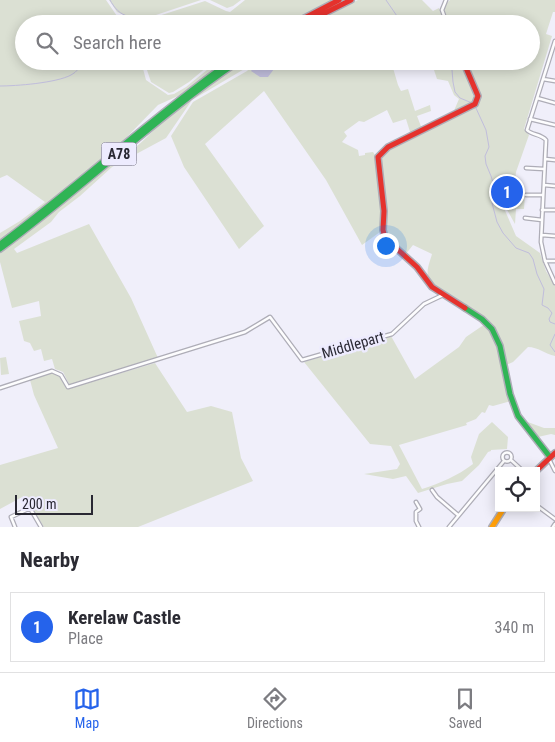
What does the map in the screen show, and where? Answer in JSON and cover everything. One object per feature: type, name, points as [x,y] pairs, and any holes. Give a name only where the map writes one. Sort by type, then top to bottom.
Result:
[{"type":"main road","points":[[310,15],[339,0]]},
{"type":"main road","points":[[321,15],[351,0]]},
{"type":"main road","name":"A78","points":[[0,244],[69,191],[160,113],[218,70]]},
{"type":"main road","name":"A78","points":[[0,249],[72,194],[168,112],[226,70]]},
{"type":"main road","points":[[467,70],[478,96],[474,105],[388,147],[378,157],[384,211],[383,234],[387,241],[417,267],[430,284],[443,295],[482,319],[495,334],[502,352],[510,394],[518,416],[532,431],[549,458]]},
{"type":"main road","points":[[540,467],[555,453]]},
{"type":"main road","points":[[492,527],[501,512]]},
{"type":"street","points":[[444,15],[442,10],[446,0]]},
{"type":"street","points":[[555,42],[526,130],[546,139],[541,245],[545,261],[555,283]]},
{"type":"street","points":[[543,79],[555,81]]},
{"type":"street","points":[[537,98],[555,104]]},
{"type":"street","points":[[530,119],[555,125]]},
{"type":"street","points":[[545,159],[555,160]]},
{"type":"street","points":[[526,168],[544,169]]},
{"type":"street","points":[[544,185],[555,186]]},
{"type":"street","points":[[526,195],[543,195]]},
{"type":"street","points":[[542,210],[555,210]]},
{"type":"street","points":[[525,218],[542,220]]},
{"type":"street","points":[[541,235],[555,236]]},
{"type":"street","points":[[545,261],[555,261]]},
{"type":"street","name":"Middlepart","points":[[0,388],[52,370],[61,375],[68,387],[245,332],[270,317],[302,360],[392,334],[424,304],[443,295]]},
{"type":"street","points":[[449,527],[504,461],[503,456],[508,453],[511,455],[511,460],[519,467]]},
{"type":"street","points":[[549,458],[555,471]]},
{"type":"street","points":[[504,461],[511,460]]},
{"type":"street","points":[[432,490],[458,516]]},
{"type":"street","points":[[416,502],[420,509],[416,512],[419,527]]},
{"type":"street","points":[[15,527],[11,517],[30,508],[41,527]]},
{"type":"street","points":[[540,508],[555,519]]},
{"type":"shaded area","points":[[0,0],[106,0],[116,15],[15,15],[15,70],[143,70],[146,80],[168,95],[174,94],[186,87],[207,70],[214,70],[178,96],[158,105],[121,143],[76,182],[0,240],[0,233],[45,202],[7,175],[0,178]]},
{"type":"shaded area","points":[[109,0],[201,0],[156,15],[124,15],[117,12]]},
{"type":"shaded area","points":[[210,0],[241,0],[227,8]]},
{"type":"shaded area","points":[[245,0],[333,0],[304,15],[162,15],[205,1],[230,12]]},
{"type":"shaded area","points":[[358,0],[422,0],[433,11],[439,8],[442,15],[327,15]]},
{"type":"shaded area","points":[[450,0],[555,0],[555,12],[553,12],[546,34],[552,36],[524,129],[529,135],[516,172],[514,188],[511,187],[511,184],[504,184],[501,190],[502,197],[509,199],[514,193],[525,194],[524,209],[516,209],[515,224],[497,192],[516,236],[540,253],[546,271],[555,286],[555,356],[528,347],[513,362],[506,365],[497,335],[484,318],[430,282],[428,272],[432,254],[413,245],[405,255],[388,240],[384,233],[386,205],[380,158],[383,153],[478,105],[480,95],[468,70],[540,70],[540,15],[445,15],[445,5]]},
{"type":"shaded area","points":[[147,70],[203,70],[189,82],[169,93],[151,82]]},
{"type":"shaded area","points":[[230,70],[243,70],[192,100],[166,138],[112,167],[59,212],[51,222],[14,249],[17,253],[89,224],[131,298],[158,358],[72,385],[69,384],[63,372],[55,369],[52,359],[44,361],[41,349],[34,351],[30,343],[24,341],[19,321],[41,316],[39,301],[12,308],[0,262],[0,252],[42,221],[117,159],[133,149],[191,96]]},
{"type":"shaded area","points":[[273,70],[268,77],[260,77],[251,71]]},
{"type":"shaded area","points":[[394,70],[401,91],[408,89],[415,111],[430,105],[431,111],[417,116],[422,129],[411,135],[406,119],[393,123],[387,110],[364,122],[359,121],[344,132],[347,136],[342,142],[358,150],[359,156],[373,152],[375,155],[381,202],[380,232],[362,245],[326,180],[264,91],[205,144],[264,226],[239,249],[184,167],[171,136],[193,102],[247,71]]},
{"type":"shaded area","points":[[434,70],[465,70],[474,93],[473,104],[453,113],[459,99],[454,95],[448,81],[437,79]]},
{"type":"shaded area","points":[[485,324],[496,340],[511,401],[493,406],[489,405],[485,413],[482,412],[476,419],[466,423],[467,425],[399,445],[422,489],[449,479],[473,464],[471,457],[479,434],[492,422],[508,437],[507,449],[491,450],[488,452],[479,465],[462,481],[418,493],[406,476],[393,479],[364,474],[397,469],[400,464],[391,446],[370,444],[304,362],[391,336],[415,379],[459,347],[466,337]]},
{"type":"shaded area","points":[[6,357],[9,374],[1,375],[0,358]]},
{"type":"shaded area","points":[[155,363],[187,412],[211,406],[232,412],[241,458],[253,481],[138,527],[44,527],[24,496],[0,509],[0,465],[58,448],[34,395],[30,380],[52,372],[60,377],[68,389]]},
{"type":"shaded area","points":[[525,421],[544,428],[555,428],[555,435],[538,437]]},
{"type":"waterway","points":[[110,0],[119,12],[126,15]]},
{"type":"waterway","points":[[386,0],[396,15]]},
{"type":"waterway","points":[[0,86],[36,84],[56,80],[71,75],[77,70]]},
{"type":"waterway","points":[[452,70],[455,92],[460,98],[472,103]]},
{"type":"waterway","points":[[475,106],[486,130],[489,147],[485,156],[495,189],[492,203],[497,222],[503,233],[516,248],[529,253],[533,259],[544,289],[542,305],[552,313],[549,319],[550,322],[555,324]]},
{"type":"waterway","points":[[555,334],[550,345],[555,352]]},
{"type":"traffic: fast","points":[[0,244],[172,105],[219,70]]},
{"type":"traffic: fast","points":[[0,249],[178,106],[226,70]]},
{"type":"traffic: fast","points":[[465,308],[482,319],[492,329],[500,346],[510,394],[518,416],[550,457]]},
{"type":"traffic: slow","points":[[492,527],[501,512]]},
{"type":"traffic: jam","points":[[310,15],[339,0]]},
{"type":"traffic: jam","points":[[321,15],[351,0]]},
{"type":"traffic: jam","points":[[465,308],[432,287],[417,267],[385,238],[378,157],[388,147],[475,104],[478,96],[467,70]]},
{"type":"traffic: jam","points":[[540,467],[555,453]]},
{"type":"place","name":"Kerelaw Castle","points":[[507,192]]}]
